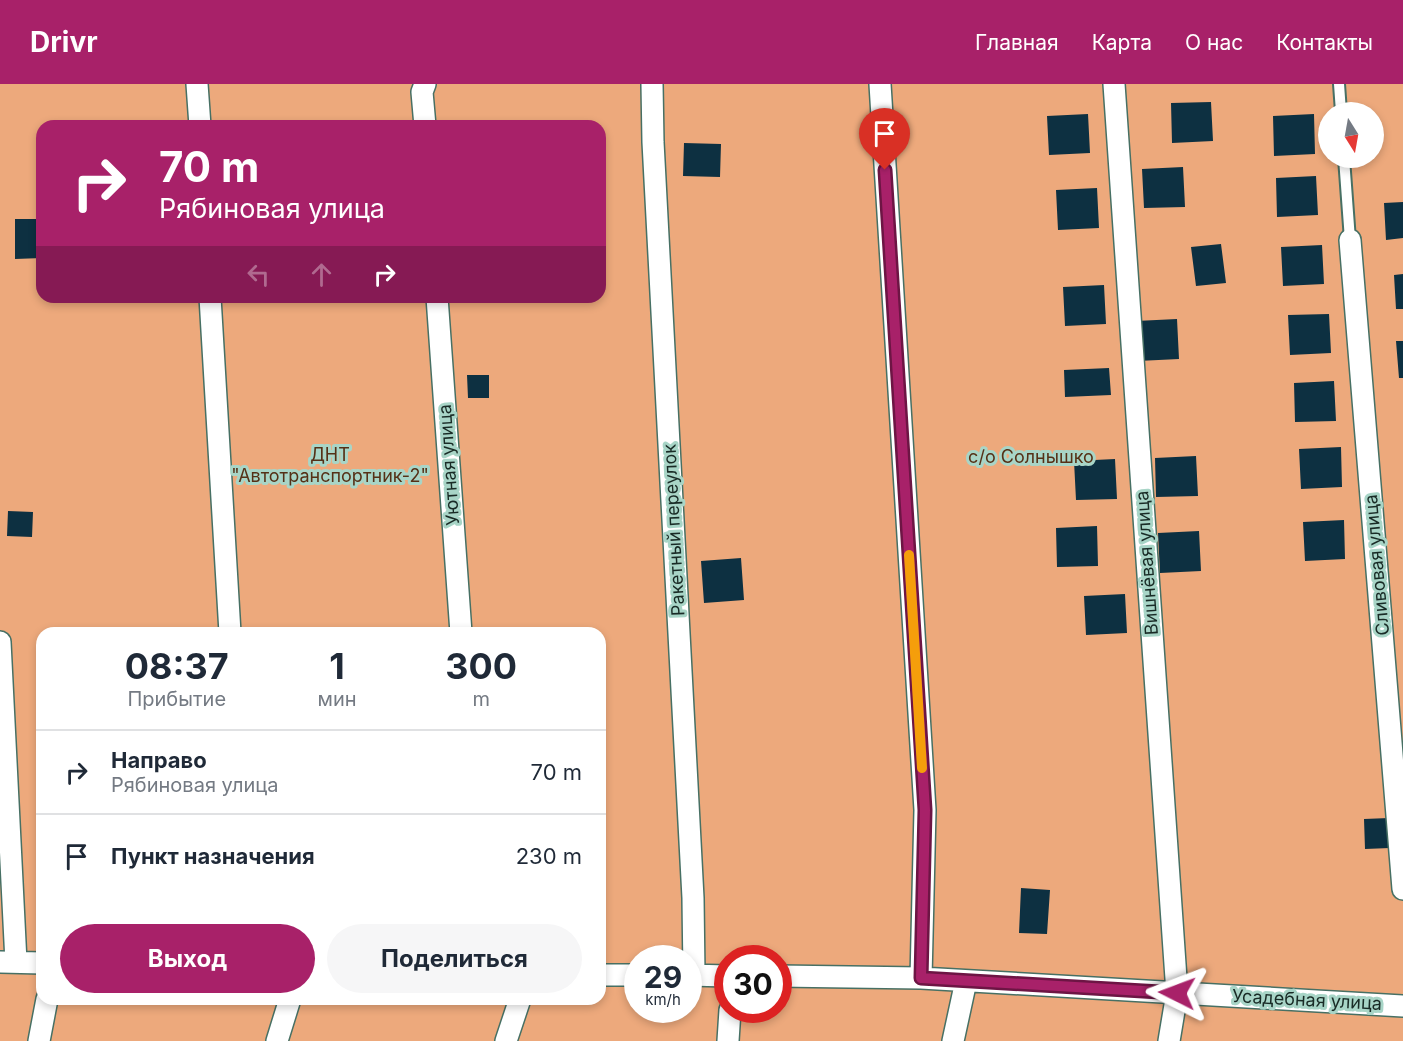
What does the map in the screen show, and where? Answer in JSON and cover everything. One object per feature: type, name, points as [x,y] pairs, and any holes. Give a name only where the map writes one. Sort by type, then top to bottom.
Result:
[{"type":"street","points":[[197,84],[200,120]]},
{"type":"street","points":[[424,120],[422,92],[425,84]]},
{"type":"street","name":"Ракетный переулок","points":[[652,84],[653,142],[693,898],[692,945]]},
{"type":"street","points":[[880,84],[925,810],[921,978]]},
{"type":"street","name":"Вишнёвая улица","points":[[1114,84],[1177,993],[1169,1041]]},
{"type":"street","name":"Сливовая улица","points":[[1350,240],[1403,889]]},
{"type":"street","points":[[210,303],[230,627]]},
{"type":"street","name":"Уютная улица","points":[[437,303],[461,627]]},
{"type":"street","points":[[0,642],[8,962],[36,963]]},
{"type":"street","points":[[606,975],[624,975]]},
{"type":"street","name":"Усадебная улица","points":[[792,976],[921,978],[1403,1006]]},
{"type":"street","points":[[953,1041],[966,981]]},
{"type":"street","points":[[39,1041],[45,1005]]},
{"type":"street","points":[[276,1041],[288,1005]]},
{"type":"street","points":[[506,1041],[518,1005]]},
{"type":"street","points":[[728,1041],[729,1023]]},
{"type":"lane","points":[[1339,84],[1340,102]]},
{"type":"lane","points":[[1345,168],[1350,240]]},
{"type":"green space","name":"с/о Солнышко","points":[[0,84],[1403,84],[1403,1041],[0,1041]]},
{"type":"building","points":[[1211,102],[1213,141],[1172,143],[1171,103]]},
{"type":"building","points":[[1088,114],[1090,153],[1049,155],[1047,116]]},
{"type":"building","points":[[1314,114],[1315,154],[1274,156],[1273,116]]},
{"type":"building","points":[[684,143],[721,144],[720,177],[683,176]]},
{"type":"building","points":[[1183,167],[1185,207],[1144,208],[1142,169]]},
{"type":"building","points":[[1316,176],[1318,215],[1277,217],[1276,178]]},
{"type":"building","points":[[1097,188],[1099,228],[1058,230],[1056,190]]},
{"type":"building","points":[[1403,202],[1403,238],[1386,240],[1384,203]]},
{"type":"building","points":[[15,219],[36,219],[36,258],[15,259]]},
{"type":"building","points":[[1221,244],[1226,283],[1196,286],[1191,247]]},
{"type":"building","points":[[1322,245],[1324,284],[1283,286],[1281,247]]},
{"type":"building","points":[[1403,274],[1403,309],[1396,309],[1394,275]]},
{"type":"building","points":[[1104,285],[1106,324],[1065,326],[1063,287]]},
{"type":"building","points":[[1329,314],[1331,353],[1290,355],[1288,315]]},
{"type":"building","points":[[1177,319],[1179,359],[1138,361],[1136,321]]},
{"type":"building","points":[[1396,341],[1403,341],[1403,378],[1399,378]]},
{"type":"building","points":[[1109,368],[1111,395],[1065,397],[1064,370]]},
{"type":"building","points":[[467,375],[489,375],[489,398],[468,398]]},
{"type":"building","points":[[1334,381],[1336,421],[1295,422],[1294,383]]},
{"type":"building","points":[[1341,447],[1342,487],[1301,489],[1299,449]]},
{"type":"building","points":[[1196,456],[1198,496],[1156,497],[1155,458]]},
{"type":"building","points":[[1115,459],[1117,499],[1076,500],[1074,461]]},
{"type":"building","points":[[8,511],[33,512],[32,537],[7,536]]},
{"type":"building","points":[[1344,520],[1345,559],[1305,561],[1303,522]]},
{"type":"building","points":[[1097,526],[1098,566],[1057,567],[1056,528]]},
{"type":"building","points":[[1199,531],[1201,571],[1160,573],[1158,533]]},
{"type":"building","points":[[741,558],[744,600],[704,603],[701,561]]},
{"type":"building","points":[[1125,594],[1127,633],[1086,635],[1084,596]]},
{"type":"building","points":[[1389,818],[1390,848],[1365,849],[1364,819]]},
{"type":"building","points":[[1021,888],[1050,890],[1047,934],[1019,933]]},
{"type":"slow traffic","points":[[909,555],[922,768]]},
{"type":"route","points":[[885,170],[925,810],[921,978],[1177,993]]},
{"type":"park label","name":"ДНТ \"Автотранспортник-2\"","points":[[330,466]]}]
